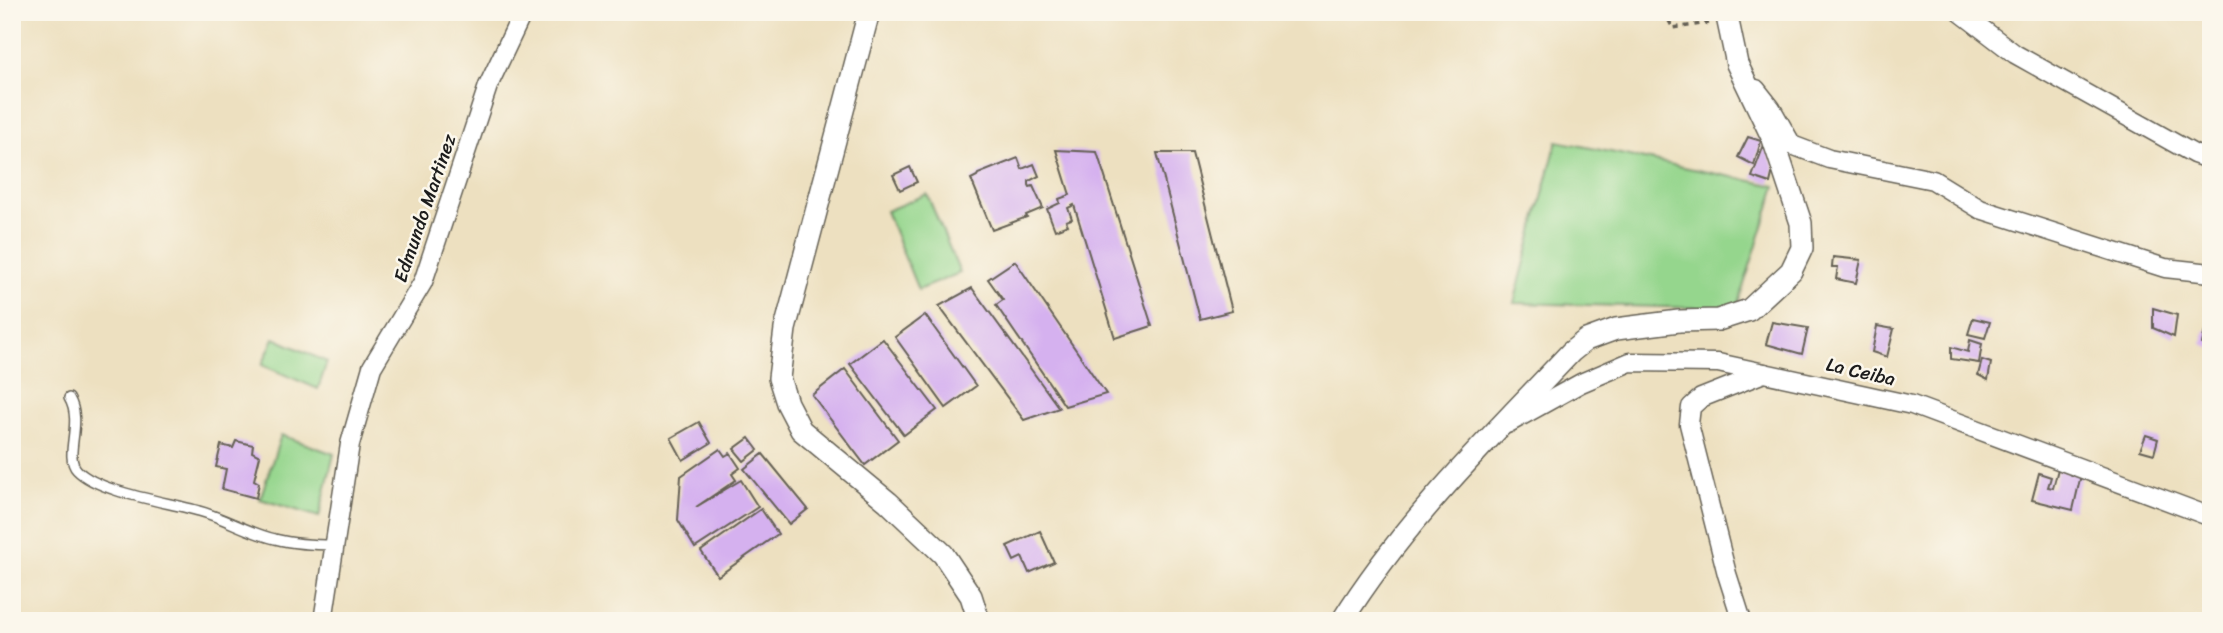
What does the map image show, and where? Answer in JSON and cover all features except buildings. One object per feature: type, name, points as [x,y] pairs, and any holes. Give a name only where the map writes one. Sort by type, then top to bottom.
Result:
[{"type":"street","name":"Edmundo Martinez","points":[[323,621],[351,444],[372,367],[423,282],[488,86],[523,12]]},
{"type":"street","points":[[869,12],[785,329],[779,378],[800,430],[888,502],[943,554],[971,596],[979,621]]},
{"type":"street","points":[[1960,12],[2015,54],[2194,154],[2211,160]]},
{"type":"street","points":[[1342,621],[1363,587],[1414,520],[1571,352],[1586,340],[1616,328],[1718,320],[1749,310],[1791,271],[1802,247],[1801,223],[1773,139],[1737,64],[1726,16]]},
{"type":"street","points":[[1737,64],[1771,108],[1792,145],[1829,159],[1933,180],[1980,209],[2165,268],[2211,273]]},
{"type":"street","name":"La Ceiba","points":[[1498,429],[1581,383],[1630,362],[1718,363],[1912,405],[2211,517]]},
{"type":"street","points":[[1742,621],[1727,574],[1689,424],[1691,407],[1701,398],[1764,373]]},
{"type":"lane","points":[[69,398],[76,418],[71,460],[77,470],[90,479],[134,496],[201,511],[275,539],[335,545]]},
{"type":"path","points":[[1664,12],[1673,28],[1726,16]]},
{"type":"green space","points":[[1557,141],[1776,186],[1736,309],[1514,303]]},
{"type":"green space","points":[[927,194],[960,273],[918,290],[886,211]]},
{"type":"green space","points":[[274,338],[327,362],[318,389],[262,365]]},
{"type":"green space","points":[[281,435],[334,454],[319,517],[260,499]]}]
